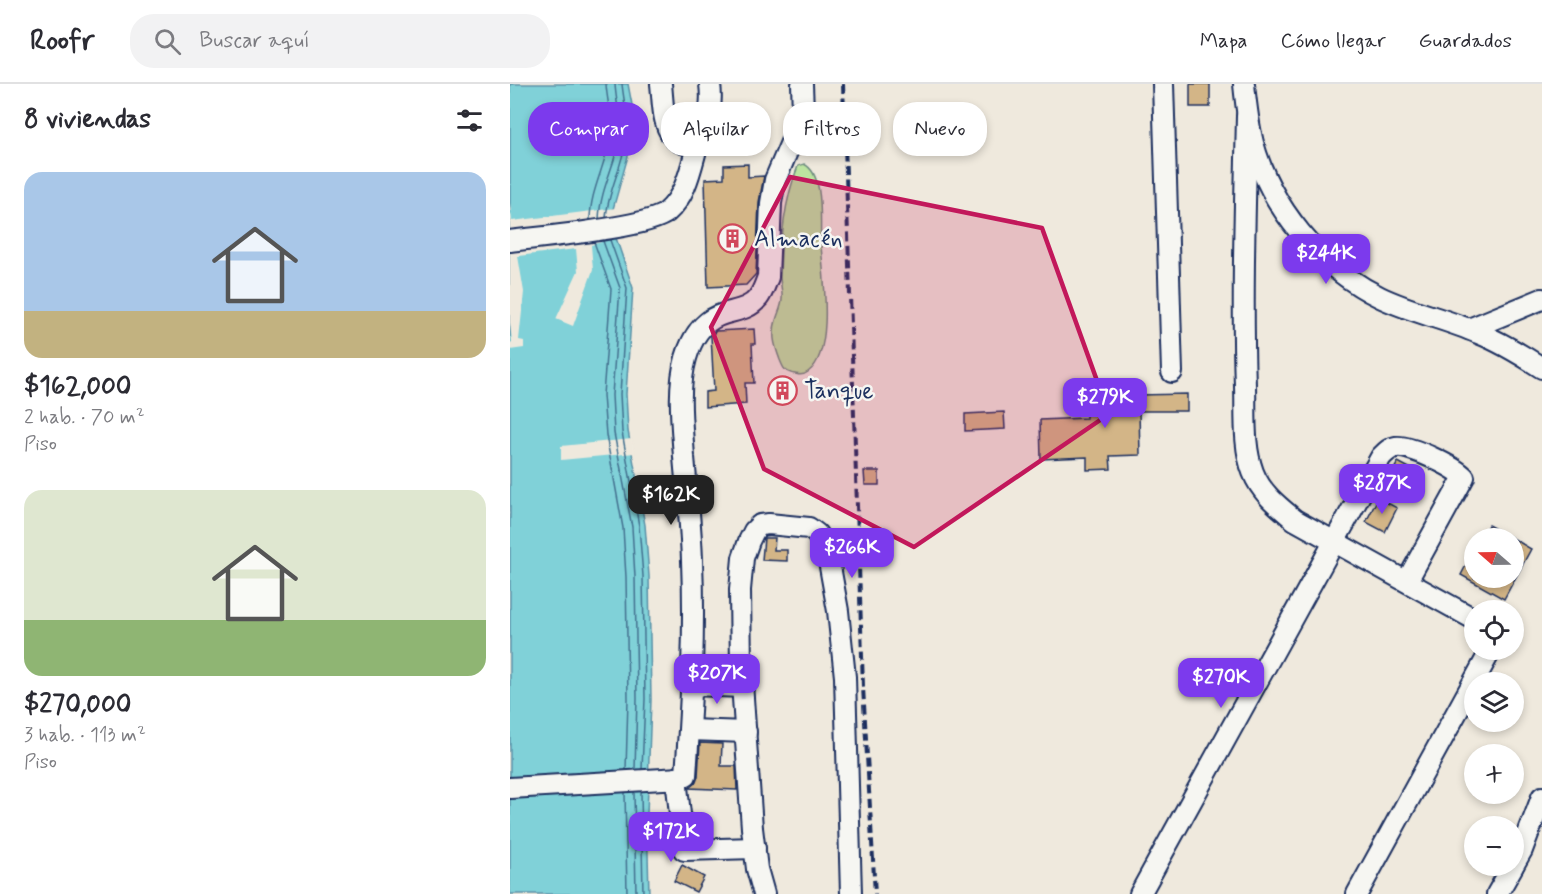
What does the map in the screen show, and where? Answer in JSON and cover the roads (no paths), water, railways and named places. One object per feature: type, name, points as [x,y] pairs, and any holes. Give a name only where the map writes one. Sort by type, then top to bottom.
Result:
[{"type":"street","points":[[661,84],[664,102]]},
{"type":"street","points":[[710,84],[711,102]]},
{"type":"street","points":[[510,788],[676,778],[687,775],[694,604],[682,427],[682,378],[686,357],[702,326],[717,316],[741,310],[750,305],[764,289],[768,277],[771,203],[775,180],[802,116],[802,84]]},
{"type":"street","points":[[1163,84],[1172,372]]},
{"type":"street","points":[[1244,84],[1247,116],[1244,333],[1250,465],[1258,484],[1274,503],[1295,520],[1464,613]]},
{"type":"street","points":[[1247,116],[1260,164],[1281,204],[1297,227],[1341,273],[1379,297],[1470,329],[1500,343],[1542,368]]},
{"type":"street","points":[[510,241],[624,226],[659,218],[676,201],[689,178],[694,156]]},
{"type":"street","points":[[1470,329],[1542,299]]},
{"type":"street","points":[[1140,894],[1381,457],[1392,448],[1404,447],[1417,451],[1463,475],[1463,480],[1407,581]]},
{"type":"street","points":[[764,894],[754,848],[743,687],[740,590],[743,558],[754,531],[760,525],[809,528],[817,534],[829,561],[843,645],[848,742],[851,894]]},
{"type":"street","points":[[1358,894],[1486,660]]},
{"type":"street","points":[[692,685],[743,687]]},
{"type":"street","points":[[690,730],[746,732]]},
{"type":"street","points":[[676,778],[684,850],[754,848]]},
{"type":"street","points":[[1524,845],[1542,797]]},
{"type":"street","points":[[1497,894],[1507,876]]},
{"type":"water","points":[[510,84],[628,84],[631,102],[528,102],[528,156],[628,156],[613,209],[614,232],[633,288],[626,394],[628,431],[645,525],[649,576],[651,700],[647,815],[649,894],[510,894]]},
{"type":"railway","points":[[843,84],[863,687],[875,894]]},
{"type":"place","name":"Almacén","points":[[733,239]]},
{"type":"place","name":"Tanque","points":[[783,391]]}]
